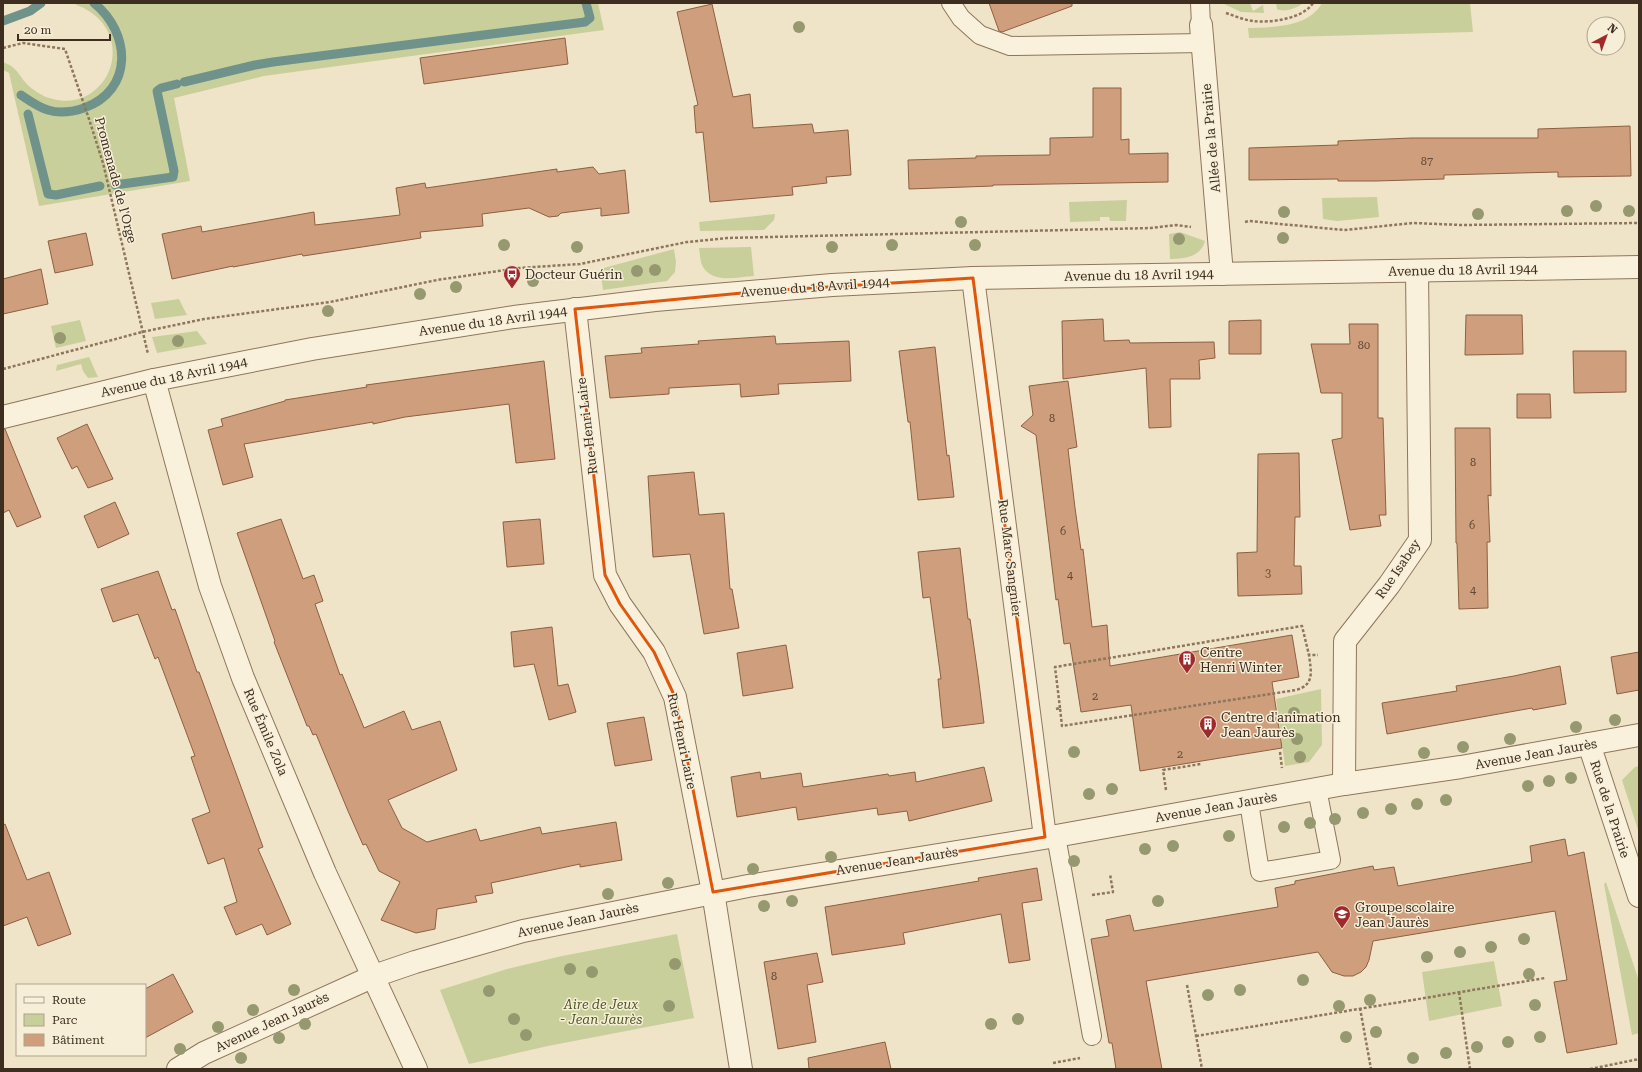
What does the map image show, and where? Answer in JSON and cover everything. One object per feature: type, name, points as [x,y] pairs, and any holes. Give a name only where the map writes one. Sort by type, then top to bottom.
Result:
[{"type":"street","name":"Allée de la Prairie","points":[[1201,20],[1222,274]]},
{"type":"street","name":"Avenue du 18 Avril 1944","points":[[3,417],[154,380],[312,349],[415,332],[575,309],[740,292],[832,285],[974,278],[1639,267]]},
{"type":"street","name":"Rue Isabey","points":[[1344,784],[1345,641],[1389,586],[1420,540],[1417,271]]},
{"type":"street","name":"Rue Marc Sangnier","points":[[974,278],[1030,714],[1050,836]]},
{"type":"street","name":"Rue Henri Laire","points":[[575,309],[605,575],[620,604],[654,652],[675,697],[713,892],[740,1069]]},
{"type":"street","name":"Rue Émile Zola","points":[[154,380],[210,586],[243,678],[325,872],[416,1069]]},
{"type":"street","name":"Avenue Jean Jaurès","points":[[178,1069],[204,1053],[374,976],[415,962],[523,931],[713,892],[1169,816],[1344,784],[1461,767],[1639,735]]},
{"type":"street","name":"Rue de la Prairie","points":[[1589,744],[1639,896]]},
{"type":"lane","points":[[951,3],[961,18],[980,36],[1010,46],[1201,20]]},
{"type":"lane","points":[[1249,802],[1260,872],[1331,860],[1317,789]]},
{"type":"lane","points":[[1050,836],[1068,900],[1092,1036]]},
{"type":"path","points":[[1201,20],[1218,10],[1252,21],[1272,21],[1293,17],[1304,12],[1313,3]]},
{"type":"path","name":"Promenade de l'Orge","points":[[3,48],[23,43],[65,49],[90,119],[111,196],[154,380]]},
{"type":"path","points":[[1302,626],[1312,675],[1311,679],[1301,689],[1062,726],[1060,708],[1055,667],[1302,626]]},
{"type":"path","points":[[1309,656],[1345,654]]},
{"type":"path","points":[[1030,714],[1060,708]]},
{"type":"path","points":[[1169,816],[1163,770],[1201,764]]},
{"type":"path","points":[[1068,900],[1113,892],[1110,874]]},
{"type":"path","points":[[1196,1036],[1545,978]]},
{"type":"path","points":[[1186,985],[1202,1069]]},
{"type":"path","points":[[1459,992],[1470,1069]]},
{"type":"path","points":[[1360,1008],[1371,1069]]},
{"type":"path","points":[[1590,1069],[1639,1059]]},
{"type":"highlighted area","points":[[973,278],[1045,837],[713,892],[675,697],[654,652],[620,604],[605,575],[575,309],[763,291]]},
{"type":"green space","points":[[74,3],[598,3],[604,30],[264,76],[174,98],[190,181],[39,206],[9,73],[3,70],[3,62],[14,68],[31,88],[49,98],[68,101],[81,98],[92,92],[102,83],[109,72],[112,59],[112,46],[108,32],[99,19]]},
{"type":"green space","points":[[1222,3],[1250,3],[1253,11],[1263,5],[1264,13],[1241,12]]},
{"type":"green space","points":[[1276,3],[1303,3],[1294,8],[1280,10],[1277,9]]},
{"type":"green space","points":[[1322,3],[1470,3],[1473,32],[1249,38],[1248,28],[1279,26],[1299,22],[1316,11]]},
{"type":"green space","points":[[1377,197],[1379,217],[1337,221],[1323,219],[1322,198]]},
{"type":"green space","points":[[1127,200],[1126,221],[1110,221],[1109,217],[1100,217],[1100,221],[1070,222],[1069,202]]},
{"type":"green space","points":[[775,214],[774,220],[764,230],[700,231],[699,222]]},
{"type":"green space","points":[[1180,232],[1205,241],[1200,251],[1196,254],[1186,258],[1170,259],[1169,234]]},
{"type":"green space","points":[[751,247],[754,276],[719,278],[707,272],[702,265],[699,248]]},
{"type":"green space","points":[[674,249],[676,262],[675,272],[667,281],[603,290],[600,269]]},
{"type":"green space","points":[[179,299],[187,315],[155,319],[151,303]]},
{"type":"green space","points":[[80,320],[86,341],[56,348],[51,326]]},
{"type":"green space","points":[[197,331],[207,344],[157,353],[152,337]]},
{"type":"green space","points":[[89,357],[98,377],[88,378],[83,371],[81,364],[56,371],[57,365]]},
{"type":"green space","points":[[1321,689],[1322,745],[1309,762],[1285,766],[1276,699]]},
{"type":"green space","points":[[1639,766],[1639,833],[1622,780],[1635,767]]},
{"type":"green space","points":[[1606,882],[1639,981],[1639,1033],[1632,1035],[1604,884]]},
{"type":"green space","name":"Aire de Jeux - Jean Jaurès","points":[[677,934],[694,1018],[548,1046],[469,1064],[440,990],[507,969],[562,956]]},
{"type":"green space","points":[[1494,961],[1502,1006],[1429,1021],[1422,972]]},
{"type":"building","points":[[989,3],[1072,3],[1072,6],[1002,32],[999,31]]},
{"type":"building","points":[[712,4],[733,97],[750,94],[753,128],[812,124],[814,133],[848,130],[851,175],[826,177],[827,183],[792,187],[793,195],[710,202],[703,132],[696,133],[694,106],[698,105],[677,12]]},
{"type":"building","points":[[565,38],[568,64],[424,84],[420,58]]},
{"type":"building","points":[[1093,88],[1121,88],[1121,140],[1129,139],[1129,154],[1168,153],[1168,182],[993,185],[909,189],[908,160],[976,158],[976,156],[1050,155],[1050,138],[1093,137]]},
{"type":"building","points":[[1630,126],[1631,176],[1558,177],[1558,172],[1444,175],[1444,179],[1376,181],[1338,181],[1338,179],[1249,180],[1249,148],[1338,145],[1338,141],[1411,138],[1538,138],[1538,129]]},
{"type":"building","points":[[593,167],[599,174],[625,170],[629,213],[601,216],[601,208],[561,213],[558,216],[549,217],[529,208],[482,214],[483,226],[420,232],[421,238],[303,256],[302,254],[233,266],[172,279],[162,234],[201,226],[202,232],[314,212],[315,225],[400,215],[396,188],[425,183],[426,188],[557,169],[557,172]]},
{"type":"building","points":[[86,233],[93,265],[55,273],[48,241]]},
{"type":"building","points":[[41,269],[48,304],[3,314],[3,279]]},
{"type":"building","points":[[1466,315],[1522,315],[1523,354],[1465,355]]},
{"type":"building","points":[[1103,319],[1104,341],[1129,340],[1130,343],[1214,342],[1215,358],[1199,360],[1200,379],[1170,379],[1171,427],[1149,428],[1146,368],[1063,379],[1062,321]]},
{"type":"building","points":[[1261,320],[1261,354],[1229,354],[1229,321]]},
{"type":"building","points":[[1349,324],[1378,324],[1378,418],[1383,418],[1386,515],[1379,515],[1381,526],[1350,530],[1332,440],[1342,438],[1342,393],[1321,393],[1311,344],[1350,344]]},
{"type":"building","points":[[775,336],[776,344],[849,341],[851,381],[778,384],[779,394],[741,397],[740,384],[669,388],[669,394],[610,398],[605,356],[642,353],[641,348],[699,344],[698,341]]},
{"type":"building","points":[[935,347],[947,456],[949,455],[954,497],[918,500],[910,422],[908,422],[899,351]]},
{"type":"building","points":[[1573,351],[1626,351],[1626,392],[1574,393]]},
{"type":"building","points":[[544,361],[555,459],[516,463],[509,404],[405,417],[373,424],[373,422],[244,444],[253,477],[223,485],[208,430],[223,426],[221,419],[285,400],[367,387],[366,385]]},
{"type":"building","points":[[1068,381],[1077,447],[1068,449],[1081,550],[1083,549],[1092,627],[1107,625],[1110,666],[1292,635],[1299,677],[1272,682],[1282,748],[1140,771],[1131,705],[1081,712],[1070,643],[1064,644],[1058,599],[1056,600],[1036,435],[1021,426],[1033,415],[1029,386]]},
{"type":"building","points":[[1517,394],[1550,394],[1551,418],[1517,418]]},
{"type":"building","points":[[87,424],[113,479],[88,488],[77,466],[72,469],[57,438]]},
{"type":"building","points":[[1455,428],[1490,428],[1491,496],[1488,495],[1490,542],[1487,542],[1488,608],[1459,609],[1456,543]]},
{"type":"building","points":[[3,429],[5,429],[41,517],[17,527],[9,510],[3,513]]},
{"type":"building","points":[[1299,453],[1300,517],[1295,517],[1294,566],[1301,566],[1302,594],[1238,596],[1237,553],[1257,552],[1258,454]]},
{"type":"building","points":[[694,472],[699,515],[724,513],[730,589],[732,589],[739,628],[704,634],[690,554],[653,557],[648,476]]},
{"type":"building","points":[[115,502],[129,534],[98,548],[84,516]]},
{"type":"building","points":[[281,519],[303,579],[314,575],[323,601],[315,604],[340,675],[342,674],[364,728],[404,711],[412,730],[440,721],[457,770],[388,800],[402,828],[427,842],[476,829],[480,841],[540,827],[542,834],[616,822],[622,860],[580,867],[580,864],[491,883],[493,893],[475,896],[477,902],[437,909],[435,929],[416,933],[381,920],[400,882],[379,871],[366,844],[363,845],[316,734],[313,735],[309,726],[307,726],[274,642],[275,641],[237,533]]},
{"type":"building","points":[[540,519],[544,564],[507,567],[503,522]]},
{"type":"building","points":[[960,548],[968,619],[970,619],[984,723],[943,728],[938,679],[941,679],[930,597],[923,598],[918,552]]},
{"type":"building","points":[[158,571],[172,610],[175,609],[197,672],[199,672],[263,847],[258,849],[291,924],[267,935],[262,924],[236,935],[224,907],[237,902],[224,858],[208,864],[192,819],[210,812],[191,757],[195,756],[158,657],[155,659],[138,614],[113,622],[101,589]]},
{"type":"building","points":[[552,627],[558,686],[568,684],[576,712],[549,720],[534,664],[514,667],[511,632]]},
{"type":"building","points":[[786,645],[793,688],[743,696],[737,653]]},
{"type":"building","points":[[1639,652],[1639,690],[1617,694],[1611,657]]},
{"type":"building","points":[[1560,666],[1566,704],[1533,710],[1532,708],[1387,734],[1382,703],[1457,691],[1456,686]]},
{"type":"building","points":[[644,717],[652,760],[615,766],[607,723]]},
{"type":"building","points":[[984,767],[992,801],[909,821],[907,811],[878,815],[877,808],[798,820],[796,807],[737,817],[731,777],[760,772],[761,779],[801,773],[803,787],[888,774],[889,776],[915,772],[916,782]]},
{"type":"building","points":[[5,824],[27,880],[49,872],[71,934],[38,946],[27,917],[3,926],[3,825]]},
{"type":"building","points":[[1565,839],[1568,856],[1584,852],[1617,1044],[1567,1053],[1554,982],[1567,980],[1555,911],[1373,941],[1366,967],[1361,972],[1353,976],[1344,976],[1332,972],[1318,952],[1146,981],[1162,1069],[1116,1069],[1112,1043],[1109,1043],[1091,939],[1109,936],[1106,920],[1130,915],[1134,931],[1278,907],[1275,888],[1295,884],[1295,881],[1373,866],[1374,870],[1394,867],[1398,886],[1532,862],[1530,846]]},
{"type":"building","points":[[1037,868],[1042,900],[1022,903],[1030,960],[1009,963],[1001,914],[903,933],[905,944],[832,955],[825,907],[979,881],[978,878]]},
{"type":"building","points":[[817,953],[823,982],[807,985],[816,1042],[778,1049],[764,962]]},
{"type":"building","points":[[173,974],[193,1012],[146,1037],[146,988]]},
{"type":"building","points":[[885,1042],[891,1069],[809,1069],[808,1058]]},
{"type":"waterway","points":[[3,21],[30,11],[41,3]]},
{"type":"waterway","points":[[21,95],[44,109],[57,112],[66,112],[84,108],[100,100],[112,88],[119,75],[122,60],[120,45],[115,30],[106,15],[94,3]]},
{"type":"waterway","points":[[184,82],[273,62],[585,22],[590,18],[586,3]]},
{"type":"waterway","points":[[115,185],[173,177],[174,171],[157,91],[161,88],[177,84]]},
{"type":"waterway","points":[[28,114],[48,194],[56,195],[100,186]]},
{"type":"place","name":"Docteur Guérin","points":[[512,289]]},
{"type":"place","name":"Centre Henri Winter","points":[[1187,674]]},
{"type":"place","name":"Centre d'animation Jean Jaurès","points":[[1208,739]]},
{"type":"place","name":"Groupe scolaire Jean Jaurès","points":[[1342,929]]}]
